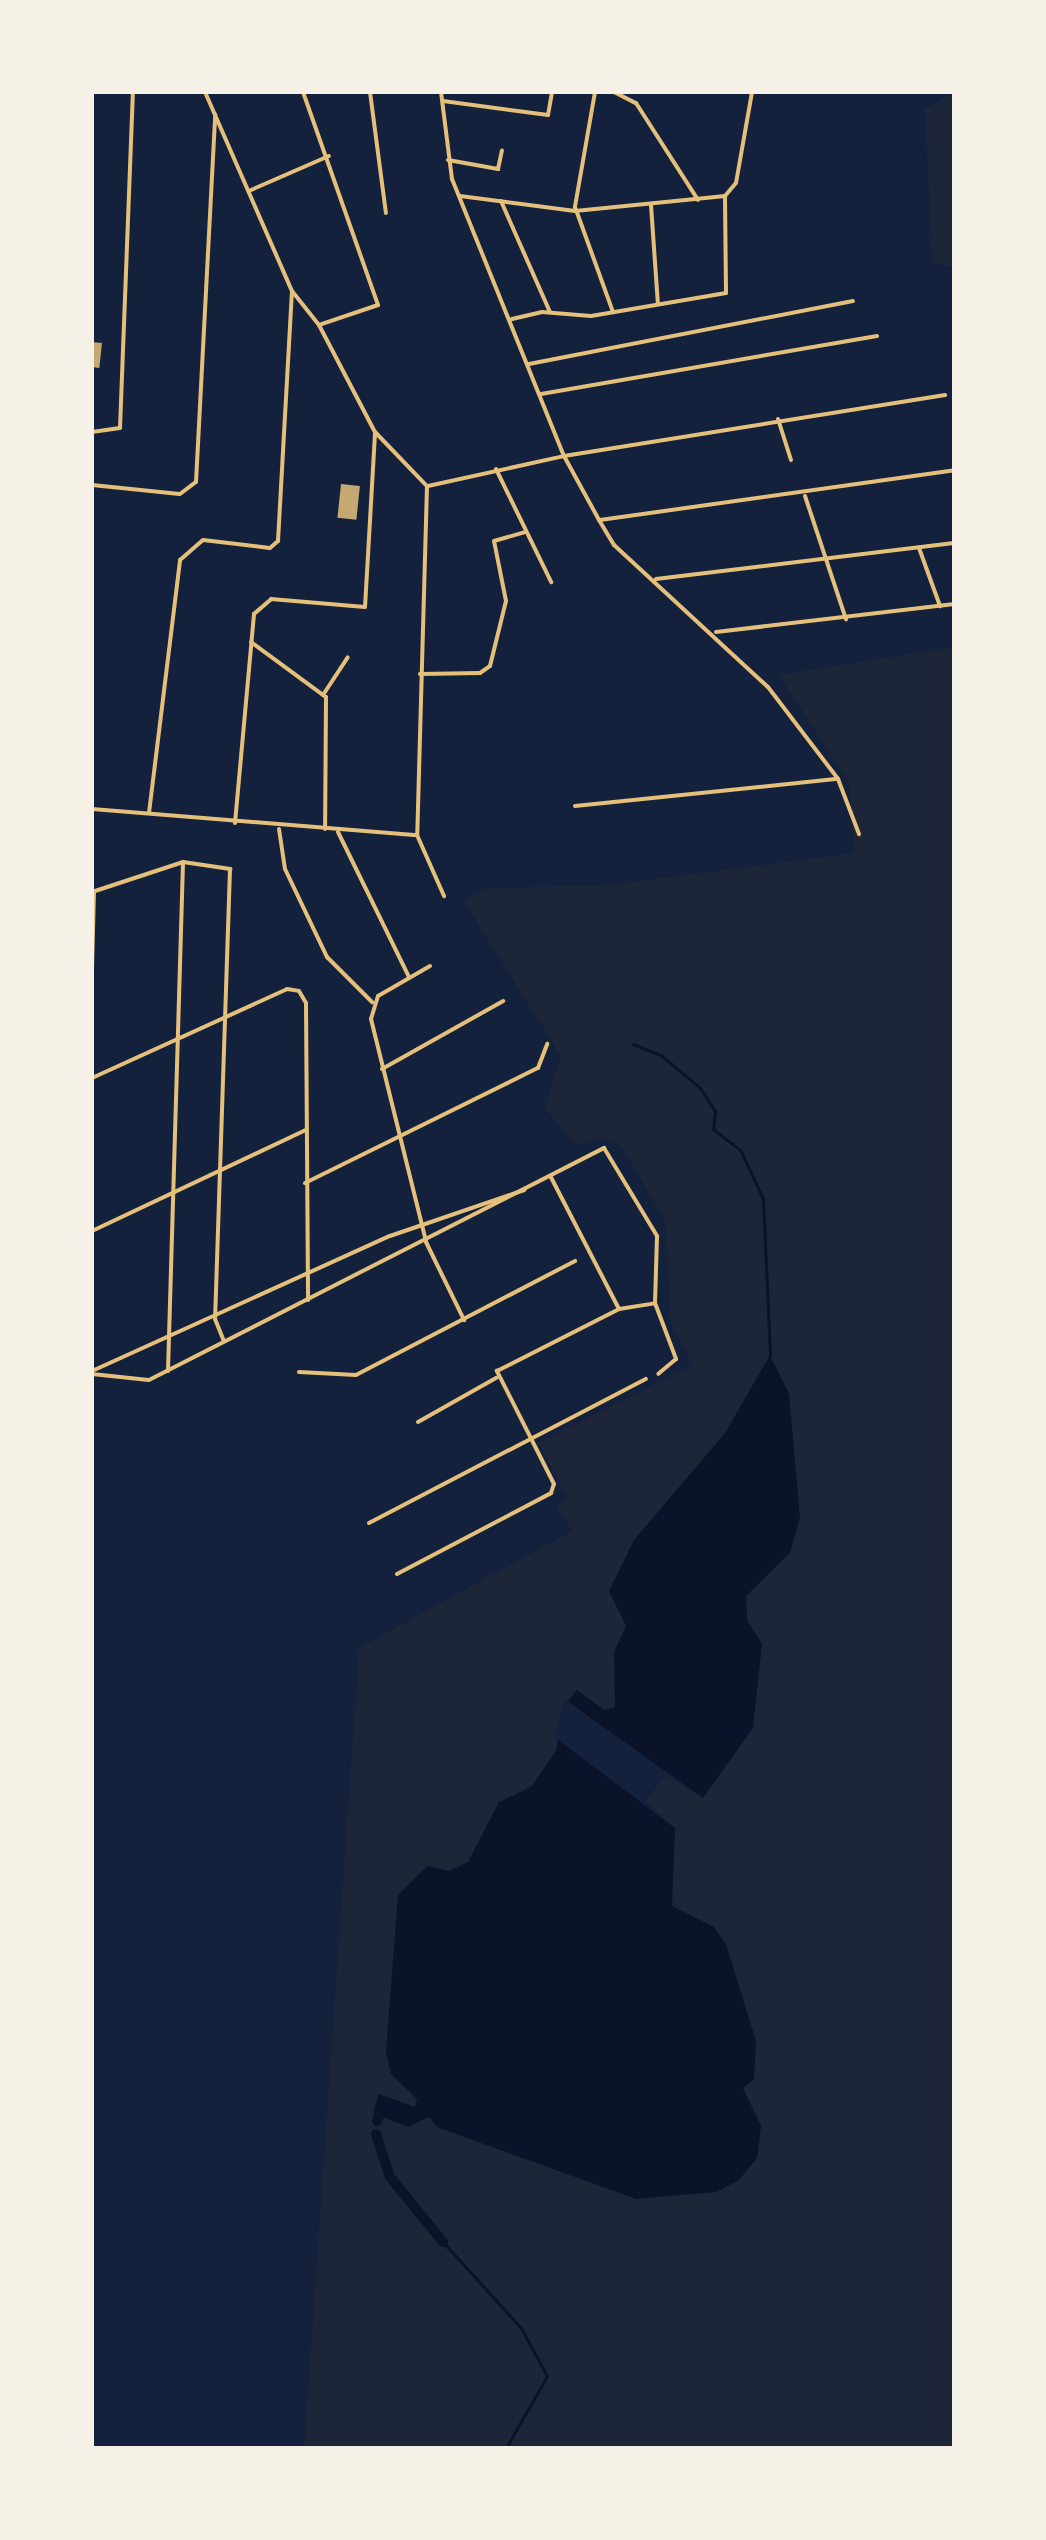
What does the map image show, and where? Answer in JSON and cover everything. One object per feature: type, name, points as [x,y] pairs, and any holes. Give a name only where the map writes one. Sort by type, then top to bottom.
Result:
[{"type":"street","points":[[92,432],[120,428],[133,92]]},
{"type":"street","points":[[205,92],[251,190],[292,291],[319,325],[375,432],[427,486],[417,835],[444,896]]},
{"type":"street","points":[[303,92],[329,156],[378,305],[319,325]]},
{"type":"street","points":[[371,92],[386,213]]},
{"type":"street","points":[[441,92],[447,159],[460,196],[512,319],[564,456],[599,520],[614,545],[716,632],[838,779],[859,834]]},
{"type":"street","points":[[441,101],[548,115],[552,92]]},
{"type":"street","points":[[595,92],[575,211],[613,312]]},
{"type":"street","points":[[614,92],[636,103],[698,200]]},
{"type":"street","points":[[460,196],[575,211],[725,196],[736,183],[752,92]]},
{"type":"street","points":[[92,485],[180,494],[196,482],[215,113]]},
{"type":"street","points":[[447,159],[498,169],[502,150]]},
{"type":"street","points":[[251,190],[329,156]]},
{"type":"street","points":[[512,319],[550,312],[613,312],[729,290],[725,196]]},
{"type":"street","points":[[501,201],[550,312]]},
{"type":"street","points":[[651,205],[658,304]]},
{"type":"street","points":[[149,813],[180,560],[203,540],[270,548],[278,541],[292,291]]},
{"type":"street","points":[[529,364],[853,301]]},
{"type":"street","points":[[541,394],[877,336]]},
{"type":"street","points":[[427,486],[564,456],[778,419],[945,395]]},
{"type":"street","points":[[778,419],[791,460]]},
{"type":"street","points":[[235,823],[254,614],[271,599],[365,607],[375,432]]},
{"type":"street","points":[[496,469],[551,582]]},
{"type":"street","points":[[599,520],[805,496],[954,470]]},
{"type":"street","points":[[805,496],[846,619]]},
{"type":"street","points":[[420,674],[480,673],[490,666],[506,601],[494,541],[526,532]]},
{"type":"street","points":[[656,579],[954,543]]},
{"type":"street","points":[[919,547],[940,606]]},
{"type":"street","points":[[716,632],[954,604]]},
{"type":"street","points":[[251,642],[323,695]]},
{"type":"street","points":[[325,830],[323,695],[348,657]]},
{"type":"street","points":[[575,806],[838,779]]},
{"type":"street","points":[[92,809],[279,829],[417,835]]},
{"type":"street","points":[[279,829],[285,869],[327,957],[372,1002],[397,1140],[426,1242],[464,1320]]},
{"type":"street","points":[[337,832],[409,977]]},
{"type":"street","points":[[168,1371],[165,1344],[183,862]]},
{"type":"street","points":[[92,968],[93,892],[183,862],[230,869],[215,1319],[224,1341]]},
{"type":"street","points":[[372,1002],[430,966]]},
{"type":"street","points":[[92,1078],[287,989],[303,996],[308,1300]]},
{"type":"street","points":[[382,1069],[503,1001]]},
{"type":"street","points":[[305,1183],[538,1068],[547,1044]]},
{"type":"street","points":[[92,1231],[306,1130]]},
{"type":"street","points":[[92,1372],[149,1380],[606,1150],[657,1236],[655,1303],[676,1359],[658,1374]]},
{"type":"street","points":[[551,1177],[619,1309]]},
{"type":"street","points":[[92,1372],[165,1344],[308,1274],[422,1223],[527,1190]]},
{"type":"street","points":[[299,1372],[356,1375],[575,1261]]},
{"type":"street","points":[[418,1422],[619,1309],[655,1303]]},
{"type":"street","points":[[397,1574],[551,1493],[554,1484],[496,1378]]},
{"type":"street","points":[[369,1523],[646,1379]]},
{"type":"shaded area","points":[[954,92],[954,268],[932,262],[925,109]]},
{"type":"shaded area","points":[[954,647],[954,2448],[304,2448],[359,1648],[572,1531],[557,1505],[568,1498],[538,1443],[693,1365],[671,1324],[665,1221],[621,1145],[602,1137],[577,1146],[545,1108],[561,1056],[463,900],[487,888],[609,885],[854,853],[849,782],[779,675]]},
{"type":"shaded area","points":[[770,1355],[789,1394],[800,1517],[790,1553],[746,1596],[747,1620],[762,1644],[753,1728],[703,1798],[665,1771],[640,1800],[675,1828],[672,1906],[714,1927],[726,1944],[756,2041],[754,2079],[743,2088],[761,2126],[757,2158],[739,2180],[716,2192],[636,2199],[437,2127],[429,2117],[408,2127],[373,2113],[379,2094],[415,2107],[417,2099],[391,2074],[386,2051],[398,1895],[427,1866],[449,1871],[468,1862],[499,1802],[531,1787],[556,1751],[562,1709],[577,1690],[604,1710],[615,1707],[614,1652],[626,1626],[609,1591],[634,1540],[725,1433]],"holes":[[[585,1714],[605,1729],[582,1757],[570,1749],[577,1716]]]},
{"type":"pier","points":[[565,1699],[703,1798],[666,1776],[645,1800],[675,1828],[554,1737]]},
{"type":"building","points":[[92,342],[102,343],[99,368],[92,367]]},
{"type":"building","points":[[341,484],[360,486],[356,520],[337,518]]},
{"type":"waterway","points":[[633,1044],[662,1056],[700,1088],[715,1111],[713,1129],[741,1151],[763,1199],[770,1355]]},
{"type":"waterway","points":[[377,2121],[379,2116]]},
{"type":"waterway","points":[[376,2134],[390,2177],[443,2242]]},
{"type":"waterway","points":[[443,2242],[521,2328],[547,2376],[506,2448]]}]
